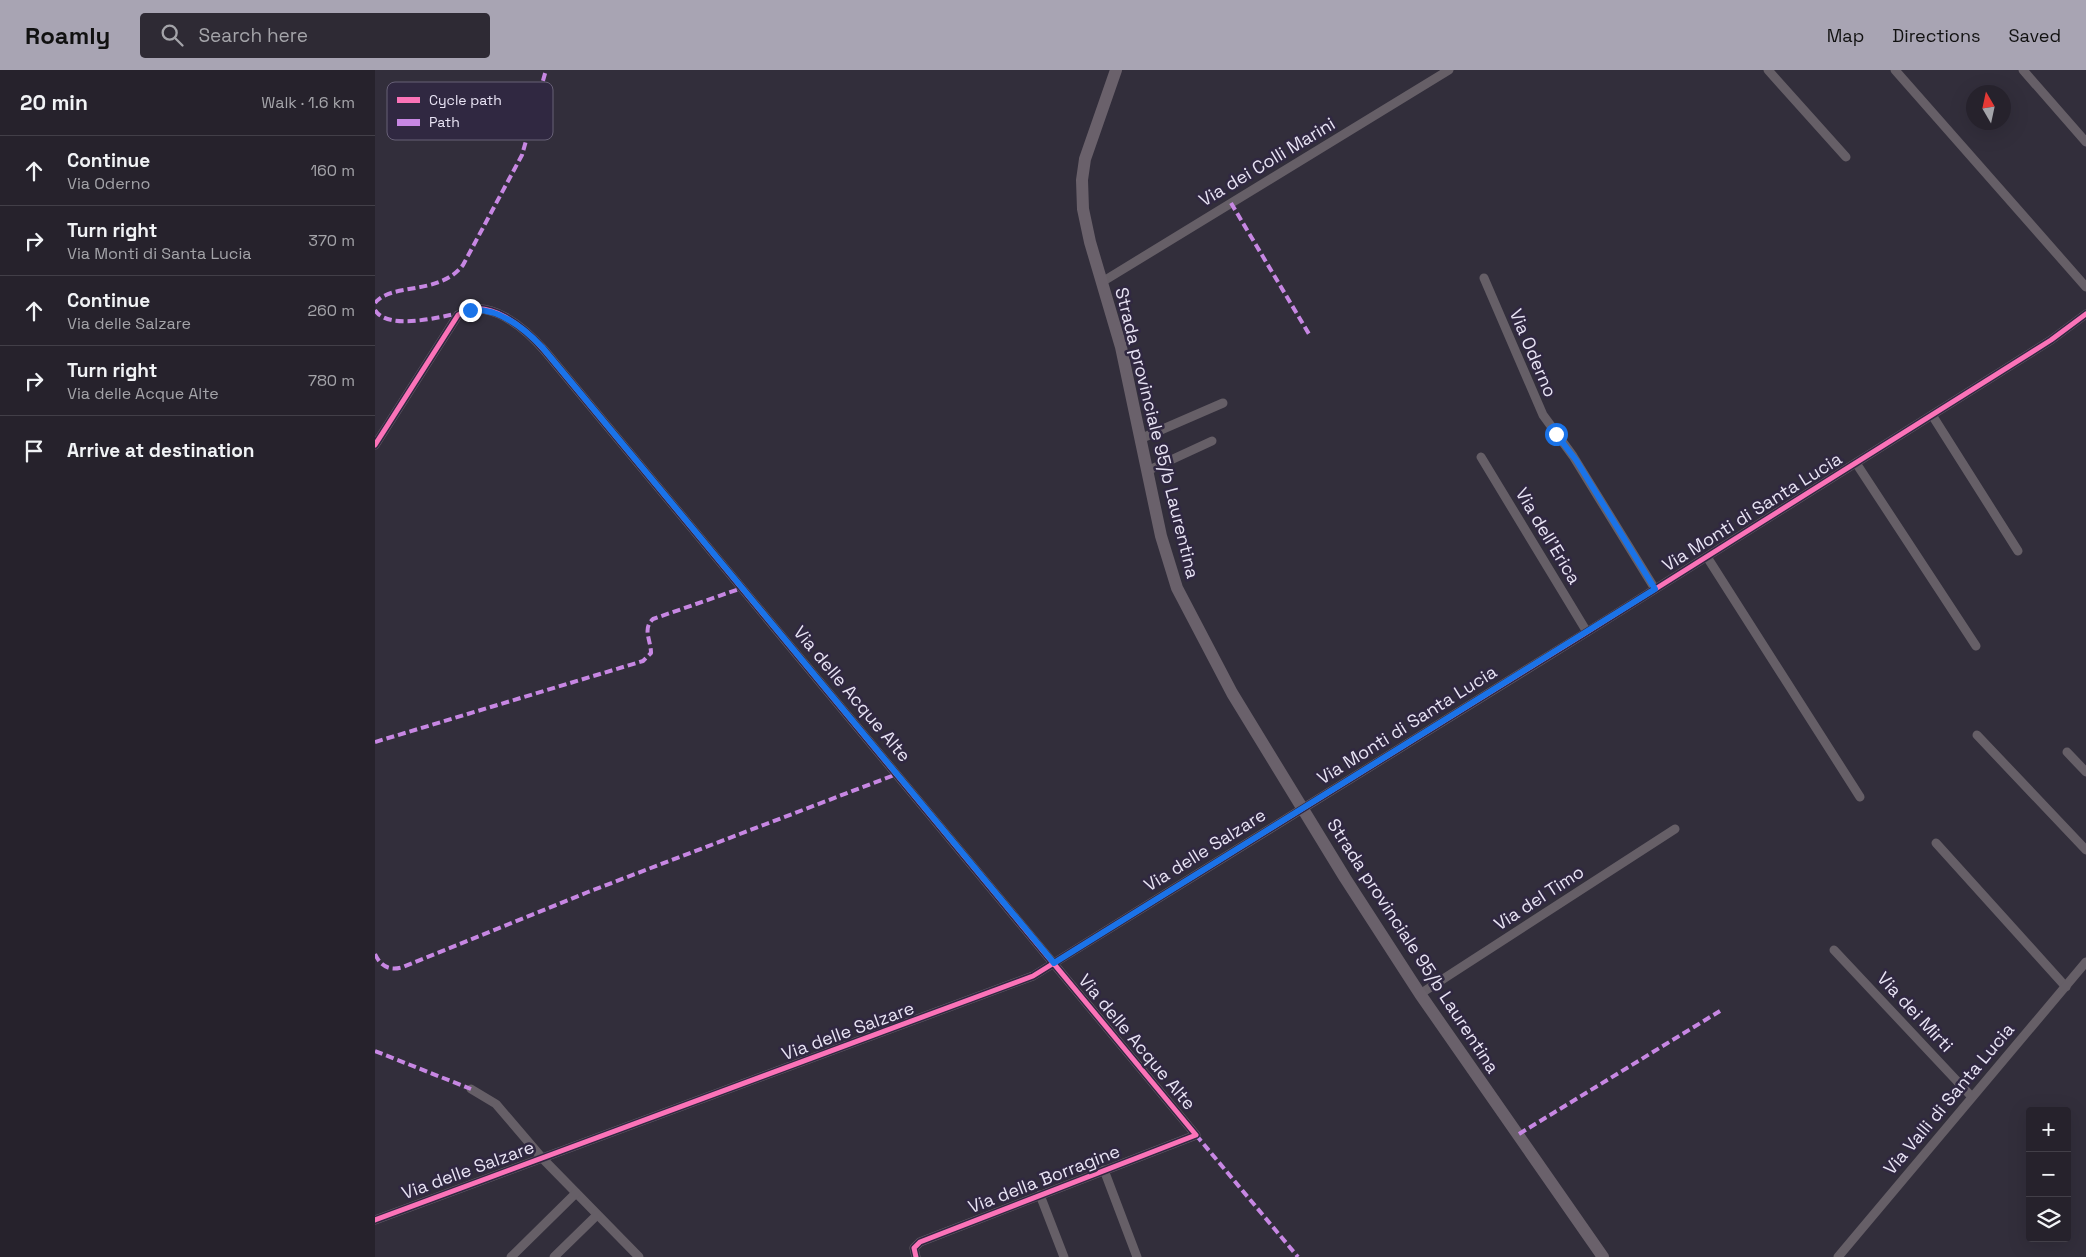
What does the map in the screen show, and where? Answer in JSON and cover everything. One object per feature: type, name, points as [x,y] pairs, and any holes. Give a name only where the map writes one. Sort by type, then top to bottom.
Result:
[{"type":"main road","name":"Strada provinciale 95/b Laurentina","points":[[1116,70],[1091,138],[1083,175],[1084,215],[1101,282],[1121,347],[1163,541],[1182,600],[1232,693],[1302,809],[1420,994],[1603,1257]]},
{"type":"street","name":"Via dei Colli Marini","points":[[1101,282],[1449,70]]},
{"type":"street","points":[[1768,70],[1846,157]]},
{"type":"street","points":[[1895,70],[2086,287]]},
{"type":"street","points":[[2023,70],[2086,142]]},
{"type":"street","name":"Via Oderno","points":[[1484,278],[1543,415],[1573,456],[1655,589]]},
{"type":"street","name":"Via delle Acque Alte","points":[[375,444],[454,319],[461,313],[477,309],[496,313],[521,328],[542,347],[1196,1135]]},
{"type":"street","name":"Via Monti di Santa Lucia","points":[[1302,809],[2055,338],[2086,314]]},
{"type":"street","points":[[1140,439],[1223,403]]},
{"type":"street","points":[[1932,415],[2018,551]]},
{"type":"street","points":[[1147,471],[1212,440]]},
{"type":"street","name":"Via dell'Erica","points":[[1481,458],[1587,632]]},
{"type":"street","points":[[1856,463],[1976,646]]},
{"type":"street","points":[[1707,557],[1860,797]]},
{"type":"street","points":[[1977,735],[2086,850]]},
{"type":"street","points":[[2067,752],[2086,772]]},
{"type":"street","name":"Via delle Salzare","points":[[375,1220],[1013,985],[1054,963],[1302,809]]},
{"type":"street","name":"Via del Timo","points":[[1420,994],[1675,830]]},
{"type":"street","points":[[1936,843],[2065,986]]},
{"type":"street","name":"Via dei Mirti","points":[[1834,950],[1972,1097]]},
{"type":"street","name":"Via Valli di Santa Lucia","points":[[1838,1257],[2086,962]]},
{"type":"street","points":[[471,1089],[496,1104],[543,1159],[639,1257]]},
{"type":"street","name":"Via della Borragine","points":[[916,1257],[914,1248],[917,1243],[1196,1135]]},
{"type":"street","points":[[1104,1170],[1137,1257]]},
{"type":"street","points":[[511,1257],[576,1193]]},
{"type":"street","points":[[1040,1195],[1064,1257]]},
{"type":"street","points":[[554,1257],[597,1214]]},
{"type":"marked path","points":[[543,82],[546,70]]},
{"type":"marked path","points":[[375,303],[393,293],[442,281],[453,275],[463,265],[522,155],[526,140]]},
{"type":"marked path","points":[[1231,203],[1309,334]]},
{"type":"marked path","points":[[375,310],[391,320],[402,321],[415,321],[460,313]]},
{"type":"marked path","points":[[375,742],[643,661],[651,653],[648,627],[653,619],[742,588]]},
{"type":"marked path","points":[[375,954],[386,967],[403,967],[588,892],[897,774]]},
{"type":"marked path","points":[[1519,1134],[1720,1011]]},
{"type":"marked path","points":[[375,1051],[471,1089]]},
{"type":"marked path","points":[[1196,1135],[1298,1257]]},
{"type":"cycle path","points":[[375,445],[458,315],[470,310],[482,309],[494,312],[506,317],[528,333],[545,351],[1196,1135],[920,1242],[914,1248],[916,1257]]},
{"type":"cycle path","points":[[375,1220],[1033,976],[1587,632],[2051,340],[2086,314]]},
{"type":"route","points":[[470,310],[479,309],[499,314],[529,334],[542,347],[1054,963],[1655,589],[1576,460],[1556,434]]}]
